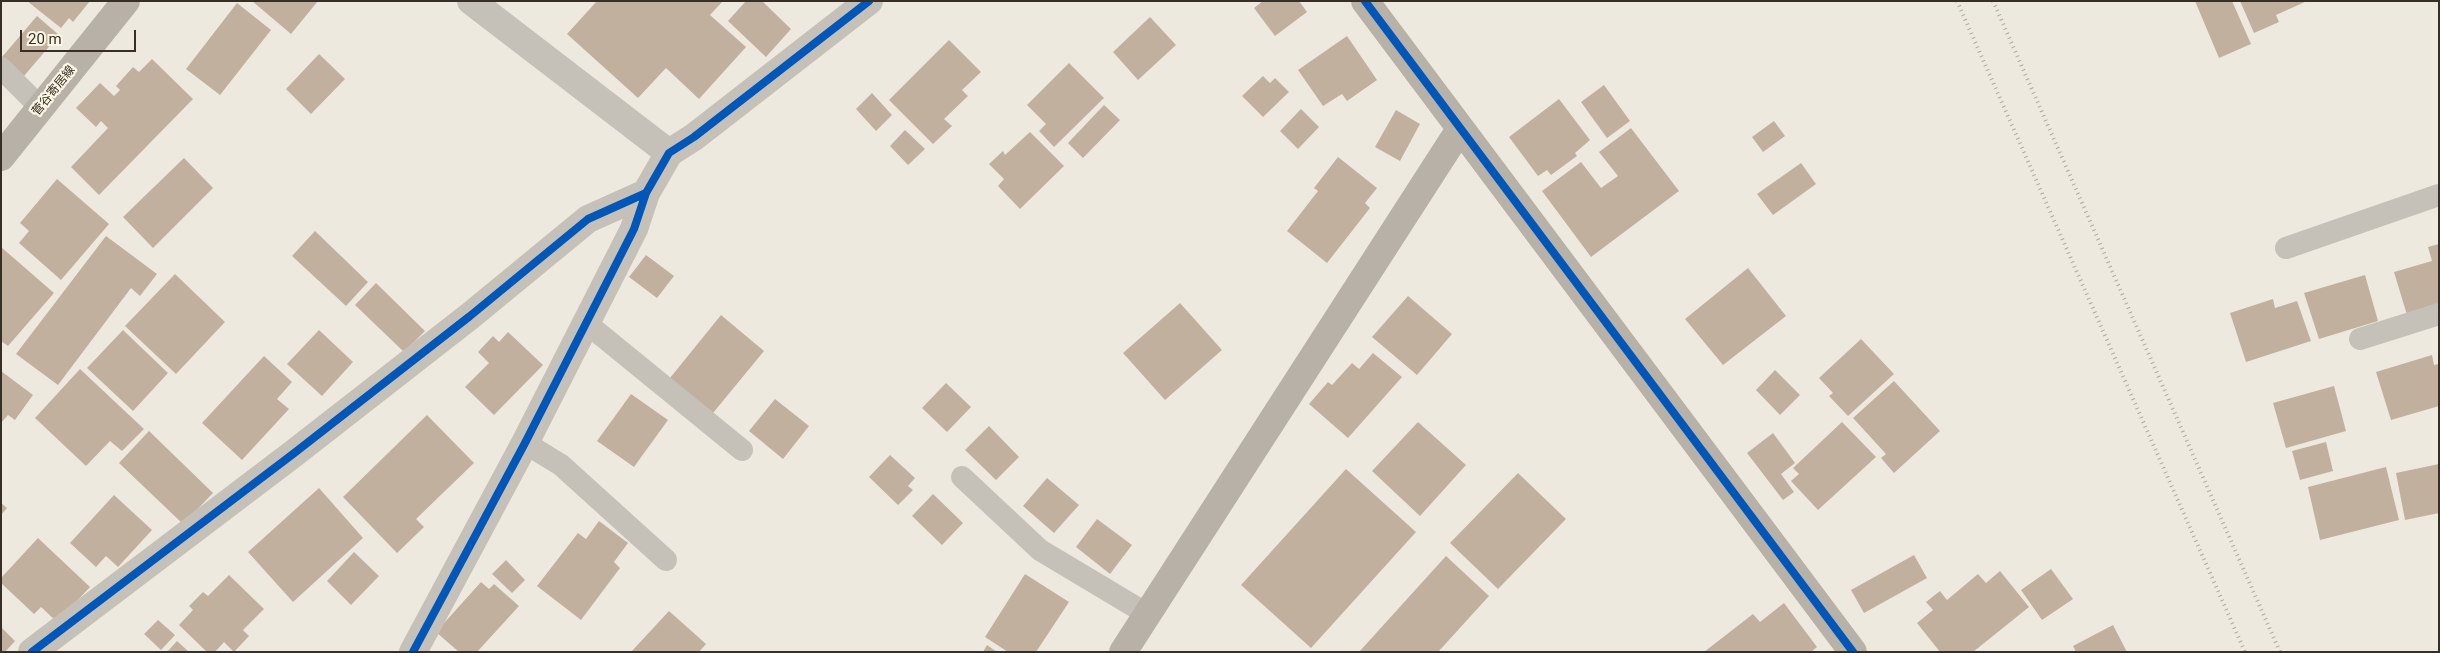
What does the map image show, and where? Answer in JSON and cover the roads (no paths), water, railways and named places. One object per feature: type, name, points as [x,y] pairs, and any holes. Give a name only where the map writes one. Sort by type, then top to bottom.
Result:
[{"type":"street","name":"菅谷寄居線","points":[[1,157],[126,1]]},
{"type":"street","points":[[471,1],[669,153]]},
{"type":"street","points":[[413,652],[525,443],[634,229],[646,193],[669,153],[694,137],[869,1]]},
{"type":"street","points":[[1365,1],[1852,652]]},
{"type":"street","points":[[1124,652],[1460,129]]},
{"type":"street","points":[[32,652],[470,316],[588,219],[646,193]]},
{"type":"lane","points":[[1,68],[41,108]]},
{"type":"lane","points":[[2286,248],[2439,195]]},
{"type":"lane","points":[[2360,339],[2439,314]]},
{"type":"lane","points":[[585,322],[742,450]]},
{"type":"lane","points":[[525,443],[561,465],[666,560]]},
{"type":"lane","points":[[962,477],[1040,550],[1148,614]]},
{"type":"railway","points":[[1957,1],[2245,652]]},
{"type":"railway","points":[[1993,1],[2280,652]]}]
